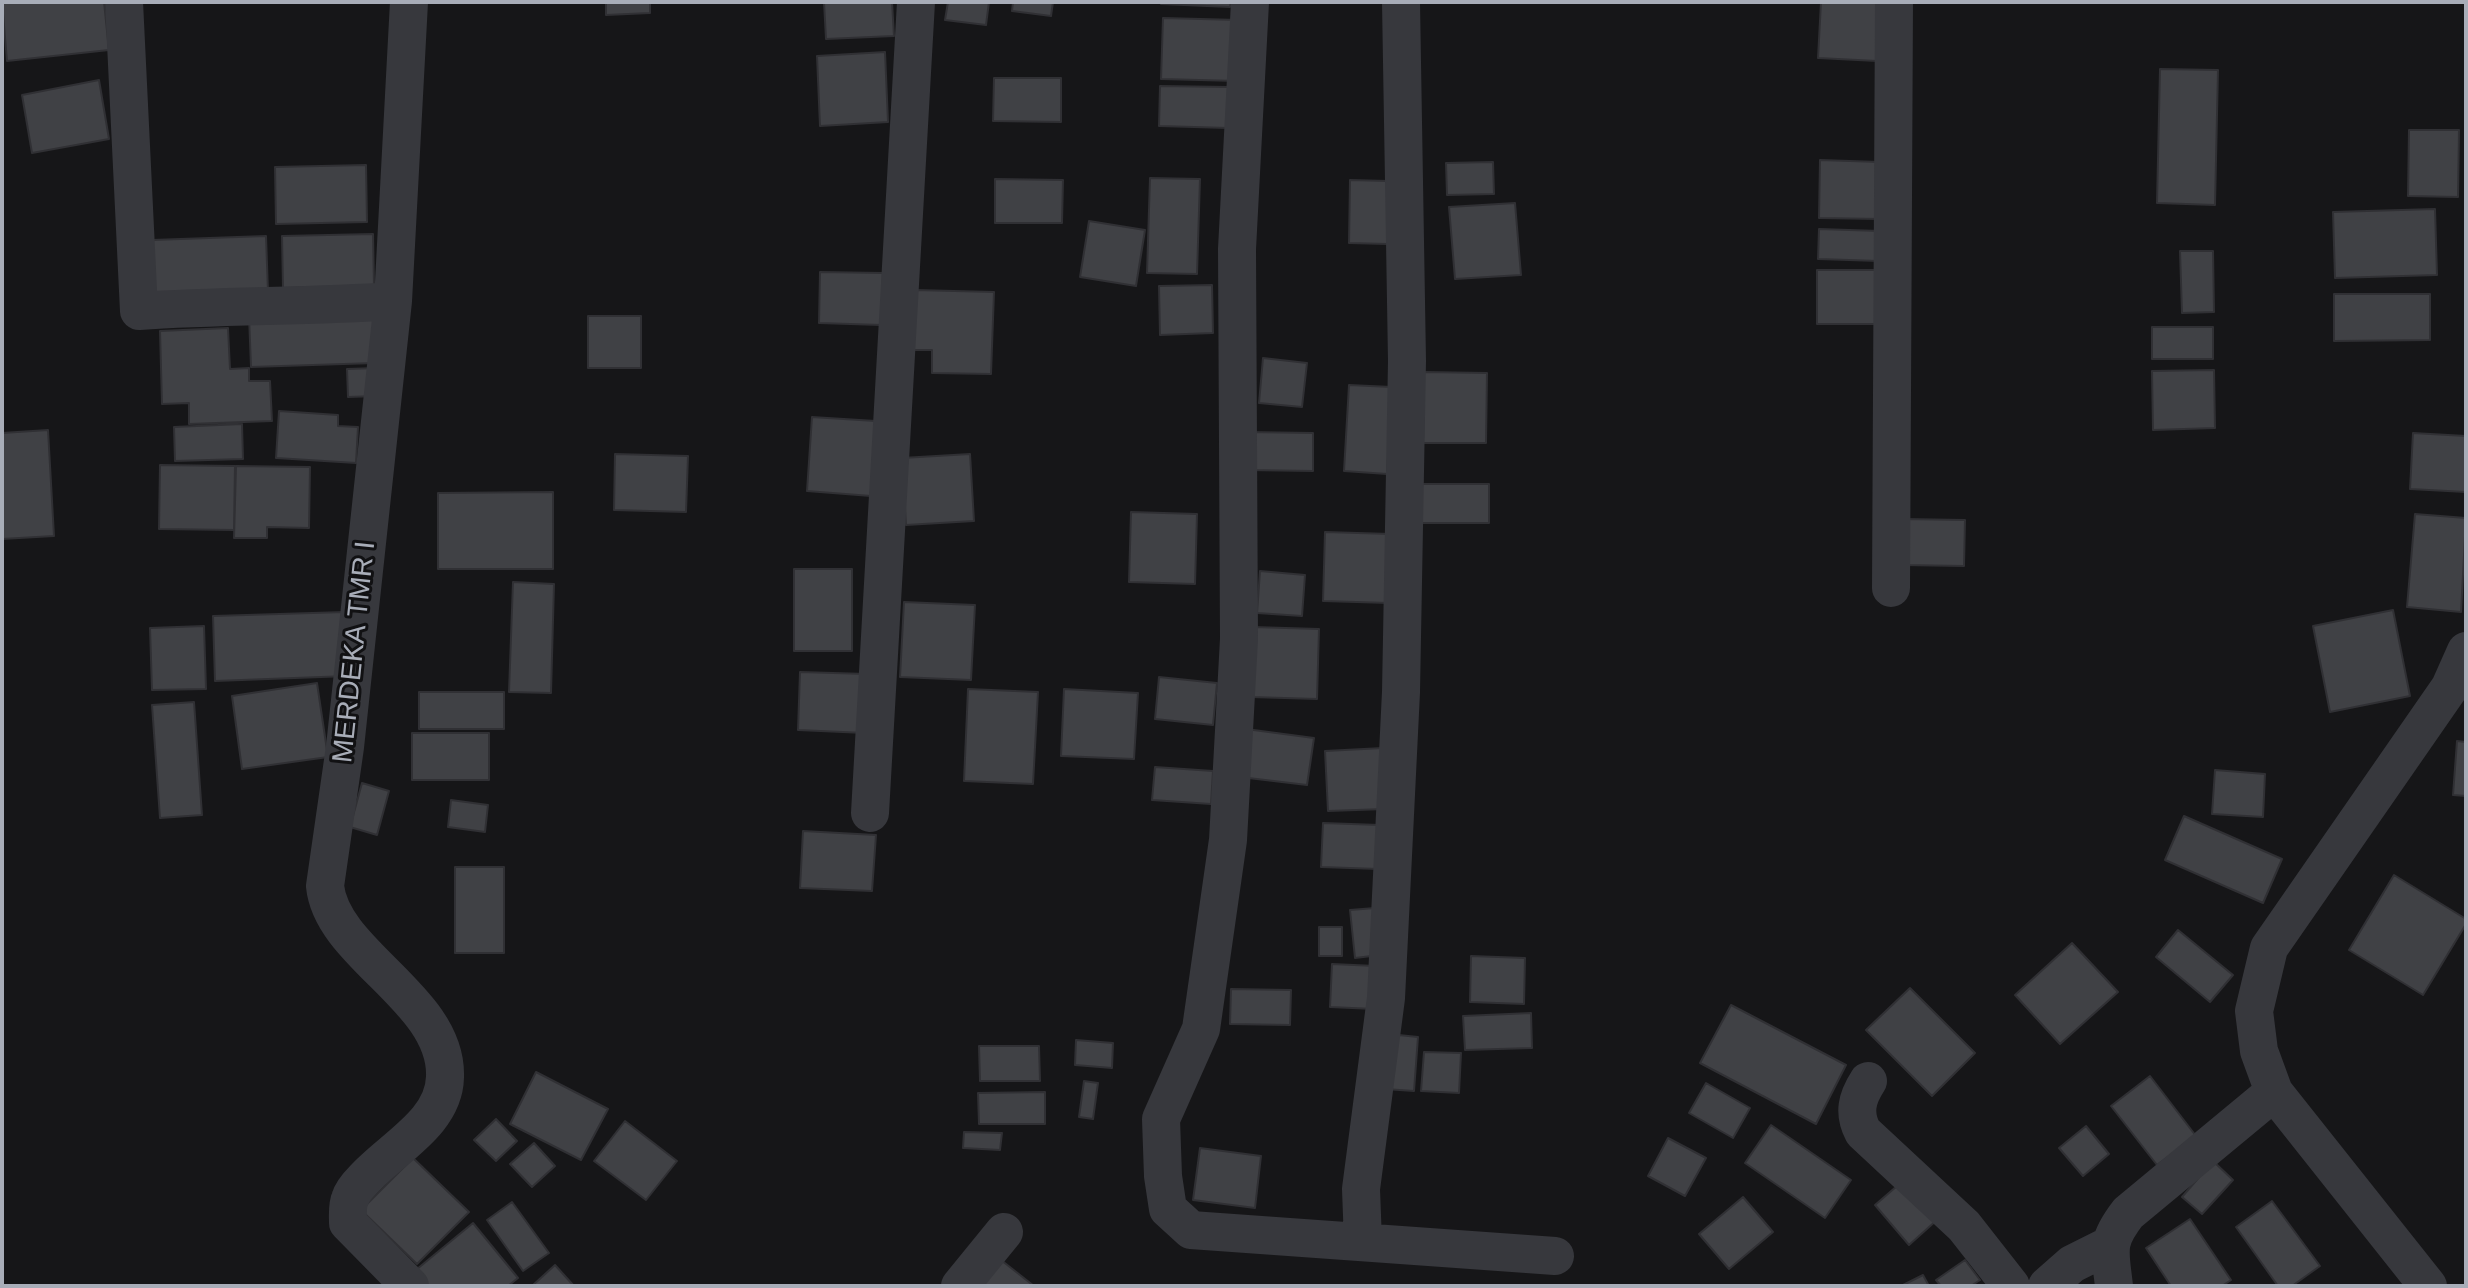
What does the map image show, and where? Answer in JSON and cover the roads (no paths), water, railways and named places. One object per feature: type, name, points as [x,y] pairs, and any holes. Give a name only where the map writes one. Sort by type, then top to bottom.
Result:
[{"type":"street","points":[[124,2],[139,311],[393,301]]},
{"type":"street","name":"MERDEKA TMR I","points":[[409,2],[393,301],[345,747],[325,886],[326,899],[339,923],[422,1015],[440,1043],[445,1076],[443,1092],[433,1115],[372,1170],[349,1199],[348,1223],[410,1286]]},
{"type":"street","points":[[870,813],[916,2]]},
{"type":"street","points":[[1250,2],[1237,249],[1239,639],[1228,840],[1201,1029],[1161,1119],[1163,1176],[1168,1209],[1191,1230],[1555,1256]]},
{"type":"street","points":[[1363,1242],[1361,1189],[1386,998],[1401,692],[1407,361],[1401,2]]},
{"type":"street","points":[[1891,588],[1894,2]]},
{"type":"street","points":[[2428,1286],[2274,1092],[2259,1051],[2254,1011],[2269,948],[2450,687],[2466,651]]},
{"type":"street","points":[[1868,1081],[1859,1096],[1857,1111],[1863,1132],[1964,1226],[2011,1286]]},
{"type":"street","points":[[2114,1286],[2110,1245],[2114,1232],[2128,1213],[2274,1092]]},
{"type":"street","points":[[960,1286],[1004,1232]]},
{"type":"street","points":[[2047,1286],[2072,1264],[2110,1245]]}]
